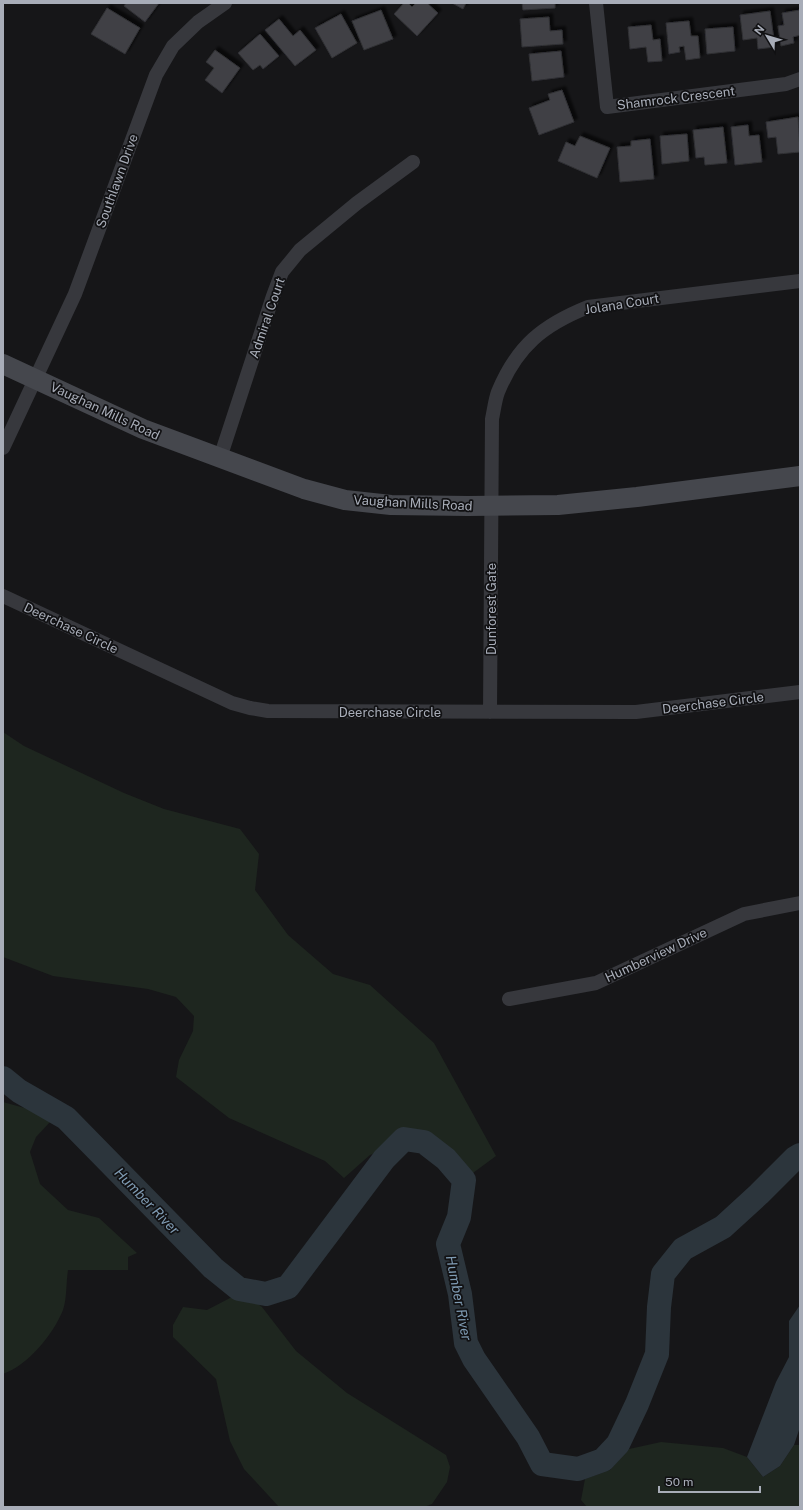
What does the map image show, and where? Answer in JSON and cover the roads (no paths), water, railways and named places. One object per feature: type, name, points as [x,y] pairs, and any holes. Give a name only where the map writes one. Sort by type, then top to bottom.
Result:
[{"type":"street","name":"Southlawn Drive","points":[[3,448],[75,294],[156,75],[173,46],[198,22],[226,3]]},
{"type":"street","name":"Shamrock Crescent","points":[[596,3],[607,107],[786,84],[800,79]]},
{"type":"street","name":"Admiral Court","points":[[220,458],[282,272],[300,250],[357,203],[413,162]]},
{"type":"street","name":"Jolana Court","points":[[490,506],[492,419],[498,393],[510,368],[522,350],[539,333],[564,317],[588,307],[800,281]]},
{"type":"street","name":"Vaughan Mills Road","points":[[3,364],[143,429],[304,489],[356,501],[391,505],[558,505],[800,476]]},
{"type":"street","name":"Dunforest Gate","points":[[490,506],[490,712]]},
{"type":"street","name":"Deerchase Circle","points":[[3,596],[232,703],[268,711],[636,712],[800,692]]},
{"type":"street","name":"Humberview Drive","points":[[509,999],[596,983],[744,914],[800,903]]},
{"type":"waterway","name":"Humber River","points":[[3,1078],[19,1091],[66,1118],[213,1268],[239,1289],[266,1294],[288,1287],[384,1159],[404,1139],[424,1142],[446,1159],[464,1180],[459,1217],[448,1244],[460,1294],[466,1343],[474,1359],[528,1437],[542,1464],[578,1469],[603,1460],[618,1444],[637,1404],[657,1354],[659,1307],[663,1274],[683,1249],[723,1227],[795,1158],[800,1155]]}]
